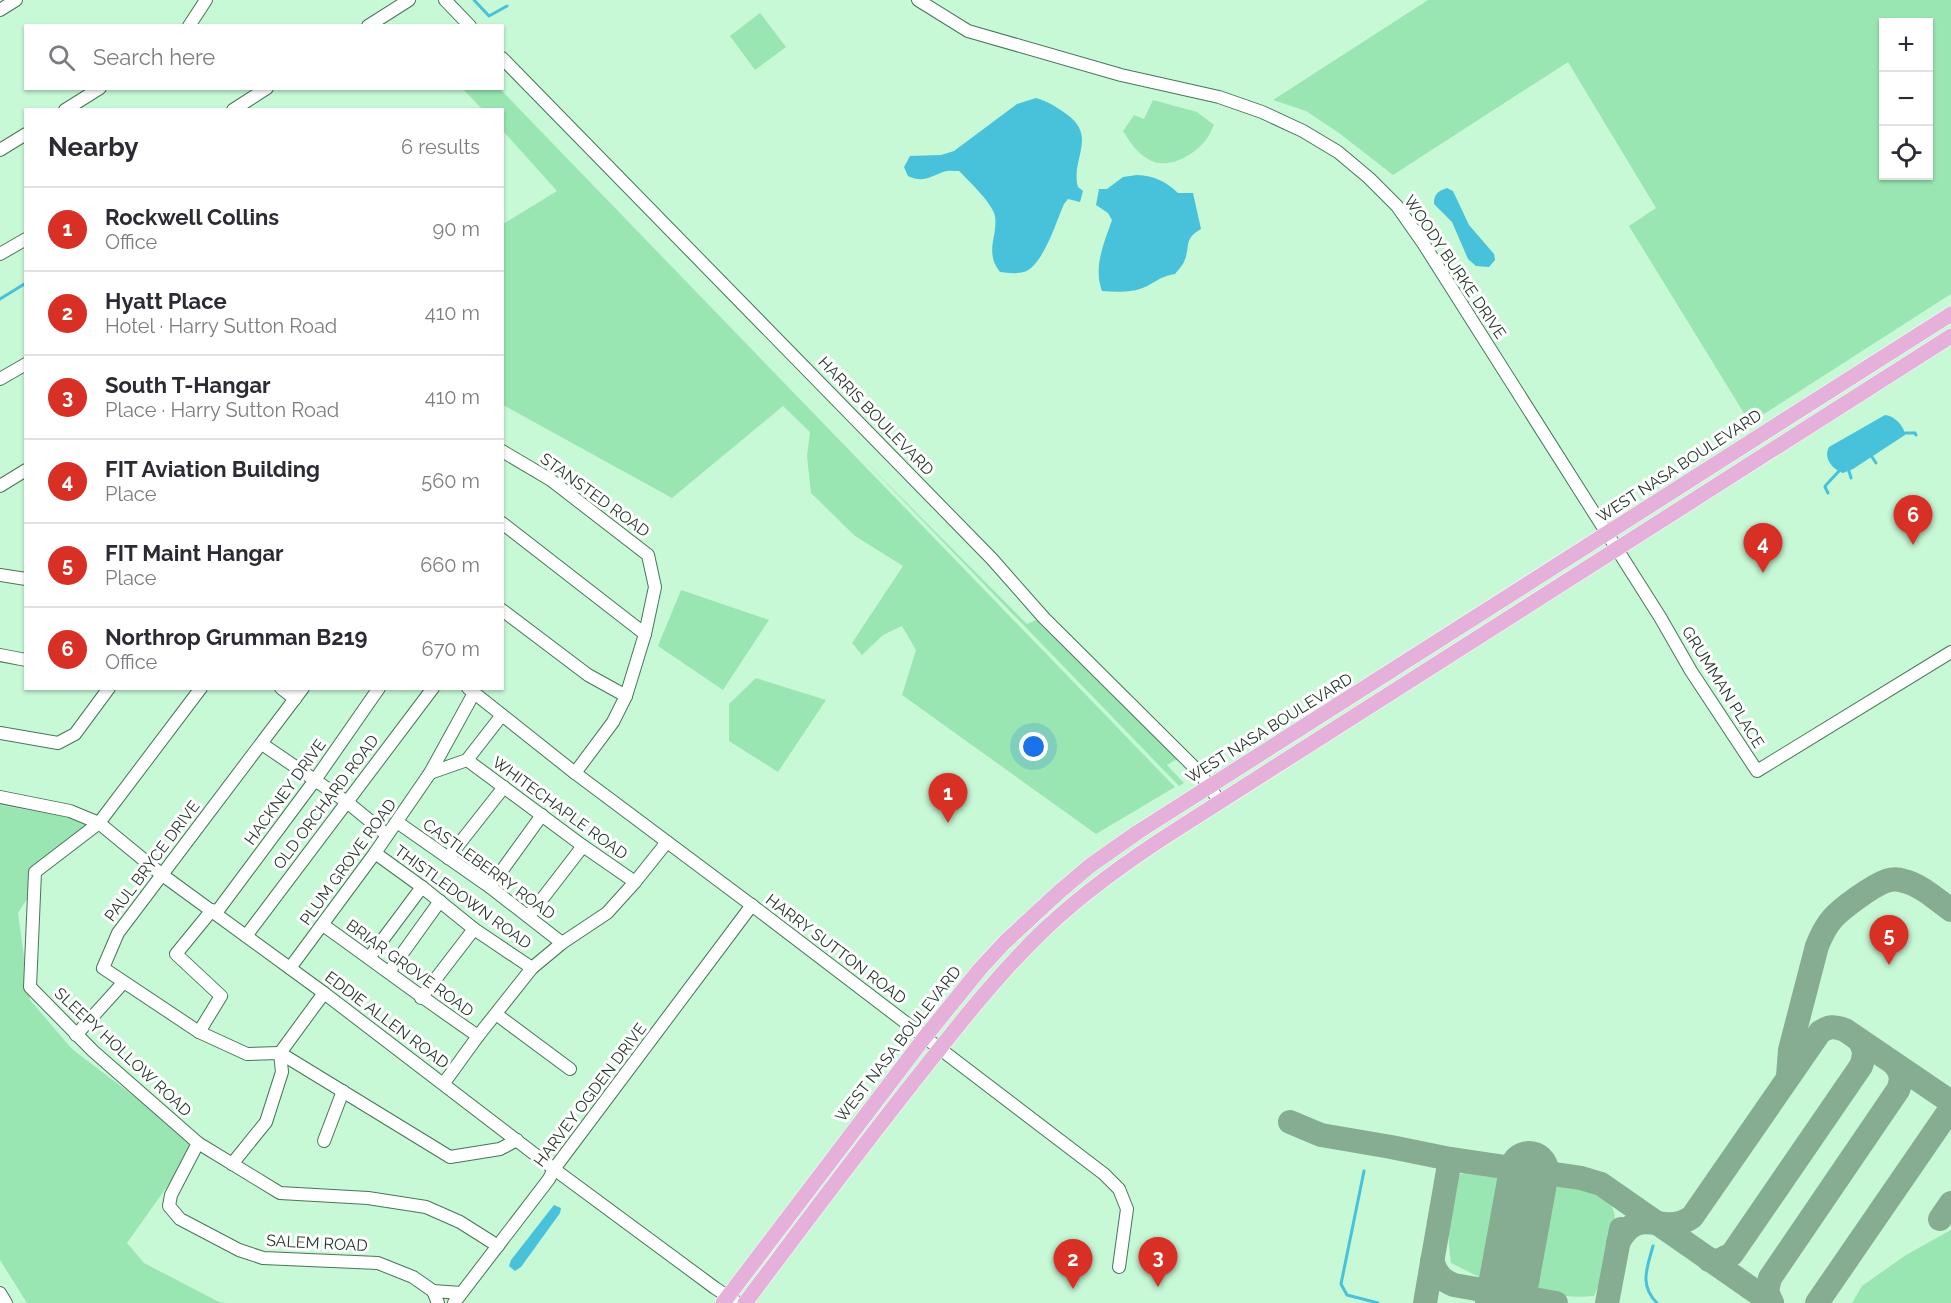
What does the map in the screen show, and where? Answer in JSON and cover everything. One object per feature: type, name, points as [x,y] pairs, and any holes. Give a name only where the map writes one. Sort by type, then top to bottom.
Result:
[{"type":"main road","name":"WEST NASA BOULEVARD","points":[[730,1301],[925,1037],[980,969],[1044,904],[1113,849],[1951,314]]},
{"type":"main road","points":[[745,1303],[940,1048],[1006,969],[1060,916],[1121,867],[1951,336]]},
{"type":"main road","points":[[1333,708],[1343,724]]},
{"type":"street","points":[[0,10],[16,0]]},
{"type":"street","points":[[190,24],[206,0]]},
{"type":"street","points":[[371,24],[409,0]]},
{"type":"street","points":[[446,0],[468,24]]},
{"type":"street","name":"WOODY BURKE DRIVE","points":[[918,0],[968,31],[1121,75],[1219,97],[1262,112],[1303,131],[1338,152],[1397,206],[1423,243],[1617,550]]},
{"type":"street","name":"HARRIS BOULEVARD","points":[[504,60],[992,559],[1044,618],[1199,772],[1220,802]]},
{"type":"street","points":[[69,108],[97,90]]},
{"type":"street","points":[[236,108],[264,90]]},
{"type":"street","points":[[0,150],[24,135]]},
{"type":"street","points":[[0,254],[24,239]]},
{"type":"street","points":[[0,379],[24,365]]},
{"type":"street","name":"STANSTED ROAD","points":[[504,452],[551,480],[648,555],[655,587],[645,634],[626,696],[613,723],[575,773]]},
{"type":"street","points":[[0,486],[24,471]]},
{"type":"street","points":[[504,526],[645,634]]},
{"type":"street","name":"GRUMMAN PLACE","points":[[1617,550],[1691,670],[1758,771],[1951,652]]},
{"type":"street","points":[[0,575],[24,579]]},
{"type":"street","points":[[504,612],[588,675],[626,696]]},
{"type":"street","points":[[0,655],[24,660]]},
{"type":"street","points":[[0,733],[58,743],[75,735],[108,690]]},
{"type":"street","name":"SLEEPY HOLLOW ROAD","points":[[199,690],[99,823],[35,872],[30,987],[76,1035],[198,1143],[280,1193],[368,1198],[426,1207],[460,1222],[498,1246]]},
{"type":"street","points":[[283,690],[295,699]]},
{"type":"street","name":"PAUL BRYCE DRIVE","points":[[280,1053],[247,1054],[199,1032],[103,968],[118,933],[302,690]]},
{"type":"street","name":"HACKNEY DRIVE","points":[[199,1032],[221,996],[176,954],[214,911],[315,780],[378,690]]},
{"type":"street","name":"OLD ORCHARD ROAD","points":[[246,936],[431,690]]},
{"type":"street","name":"HARRY SUTTON ROAD","points":[[471,691],[575,773],[1097,1168],[1119,1189],[1127,1209],[1119,1267]]},
{"type":"street","name":"PLUM GROVE ROAD","points":[[290,968],[375,853],[430,773],[471,691]]},
{"type":"street","points":[[430,773],[467,760],[502,715]]},
{"type":"street","points":[[262,744],[347,802],[387,835]]},
{"type":"street","name":"WHITECHAPLE ROAD","points":[[467,760],[635,882]]},
{"type":"street","points":[[448,858],[504,787]]},
{"type":"street","name":"EDDIE ALLEN ROAD","points":[[0,796],[70,811],[99,823],[161,874],[444,1083],[730,1301]]},
{"type":"street","points":[[490,887],[542,815]]},
{"type":"street","name":"CASTLEBERRY ROAD","points":[[397,822],[490,887],[562,943]]},
{"type":"street","points":[[444,1083],[532,968],[562,943],[607,913],[667,842]]},
{"type":"street","points":[[529,916],[583,846]]},
{"type":"street","name":"THISTLEDOWN ROAD","points":[[375,853],[474,929],[532,968]]},
{"type":"street","points":[[369,958],[422,887]]},
{"type":"street","points":[[389,972],[440,901]]},
{"type":"street","name":"HARVEY OGDEN DRIVE","points":[[458,1298],[752,905]]},
{"type":"street","name":"BRIAR GROVE ROAD","points":[[323,925],[421,998],[478,1036]]},
{"type":"street","points":[[421,998],[474,929]]},
{"type":"street","points":[[76,1035],[123,983]]},
{"type":"street","points":[[232,1164],[266,1122],[282,1072],[280,1053],[324,993]]},
{"type":"street","points":[[496,1014],[570,1069]]},
{"type":"street","points":[[280,1053],[450,1157],[500,1149],[517,1140]]},
{"type":"street","points":[[324,1141],[343,1091]]},
{"type":"street","name":"SALEM ROAD","points":[[198,1143],[171,1195],[169,1206],[180,1219],[239,1250],[263,1258],[378,1263],[412,1277],[436,1297],[458,1298]]},
{"type":"street","points":[[0,1293],[6,1303]]},
{"type":"green space","points":[[1428,0],[1951,0],[1951,294],[1750,423],[1629,226],[1656,208],[1568,62],[1393,175],[1339,133],[1306,111],[1273,100]]},
{"type":"green space","points":[[760,13],[786,47],[755,70],[730,36]]},
{"type":"green space","points":[[464,90],[501,90],[1175,787],[1096,834],[902,695],[916,650],[902,626],[883,635],[862,655],[852,643],[903,566],[855,536],[811,493],[807,456],[810,432],[783,406],[672,498],[504,406],[504,223],[557,191],[504,132],[504,108],[481,108]]},
{"type":"green space","points":[[1153,100],[1197,112],[1214,125],[1200,147],[1179,160],[1163,163],[1155,162],[1144,156],[1134,146],[1123,131],[1134,115],[1144,119]]},
{"type":"green space","points":[[861,457],[1027,624],[1036,620],[1177,759],[1167,765],[1184,783],[1179,786]]},
{"type":"green space","points":[[681,590],[769,620],[723,690],[658,646]]},
{"type":"green space","points":[[756,678],[826,700],[778,772],[729,741],[729,704]]},
{"type":"green space","points":[[0,805],[77,819],[89,824],[32,868],[29,896],[18,913],[30,1000],[72,1049],[164,1119],[192,1144],[178,1171],[127,1243],[144,1263],[219,1302],[226,1303],[27,1303],[0,1260]]},
{"type":"green space","points":[[1472,1170],[1491,1174],[1501,1179],[1509,1195],[1493,1279],[1479,1277],[1451,1263],[1448,1218],[1451,1194],[1458,1175]]},
{"type":"green space","points":[[1559,1183],[1577,1186],[1603,1196],[1613,1210],[1615,1219],[1603,1276],[1594,1296],[1558,1295],[1525,1284],[1541,1195],[1546,1188]]},
{"type":"green space","points":[[1951,1230],[1951,1303],[1852,1303],[1862,1286],[1906,1255]]},
{"type":"water","points":[[1036,98],[1065,113],[1080,130],[1082,139],[1077,177],[1078,187],[1083,191],[1080,202],[1068,199],[1064,204],[1043,253],[1031,268],[1021,273],[1000,272],[995,264],[992,251],[995,216],[980,192],[959,171],[945,171],[926,179],[918,179],[908,176],[904,167],[910,156],[941,155],[954,151],[1017,104]]},
{"type":"water","points":[[1137,175],[1159,180],[1178,193],[1193,193],[1201,229],[1192,236],[1184,262],[1175,274],[1135,290],[1102,291],[1099,264],[1112,220],[1108,213],[1096,205],[1099,189],[1107,189],[1123,177]]},
{"type":"water","points":[[1447,188],[1453,191],[1469,225],[1494,254],[1495,260],[1489,267],[1476,266],[1468,259],[1452,222],[1434,204],[1437,193]]},
{"type":"water","points":[[1885,415],[1898,422],[1905,435],[1853,469],[1843,473],[1835,469],[1828,459],[1829,447]]},
{"type":"water","points":[[554,1205],[561,1208],[560,1213],[521,1267],[515,1271],[509,1266],[511,1260]]},
{"type":"waterway","points":[[474,0],[489,16],[507,6]]},
{"type":"waterway","points":[[0,299],[24,284]]},
{"type":"waterway","points":[[1905,433],[1916,435]]},
{"type":"waterway","points":[[1872,457],[1876,463]]},
{"type":"waterway","points":[[1828,493],[1825,487],[1839,471]]},
{"type":"waterway","points":[[1849,471],[1851,478]]},
{"type":"waterway","points":[[1364,1171],[1341,1284],[1347,1295],[1378,1303]]},
{"type":"waterway","points":[[1653,1246],[1646,1283],[1651,1296],[1657,1303]]},
{"type":"taxiway","points":[[1788,1076],[1790,1050],[1817,946],[1833,918],[1865,892],[1888,880],[1902,880],[1917,886],[1951,910]]},
{"type":"taxiway","points":[[1618,1243],[1626,1231],[1634,1225],[1643,1222],[1671,1224],[1692,1217],[1820,1032],[1826,1029],[1835,1027],[1845,1030],[1951,1102]]},
{"type":"taxiway","points":[[1709,1260],[1718,1261],[1732,1254],[1861,1066],[1864,1052],[1859,1040]]},
{"type":"taxiway","points":[[1772,1303],[1767,1291],[1770,1278],[1898,1090],[1901,1077],[1895,1065]]},
{"type":"taxiway","points":[[1817,1303],[1951,1111]]},
{"type":"taxiway","points":[[1290,1122],[1321,1135],[1450,1159],[1581,1178],[1601,1184],[1772,1303]]},
{"type":"taxiway","points":[[1425,1303],[1450,1159]]},
{"type":"taxiway","points":[[1940,1219],[1951,1203]]},
{"type":"taxiway","points":[[1607,1303],[1621,1229]]},
{"type":"taxiway","points":[[1432,1261],[1440,1276],[1454,1285],[1556,1303]]},
{"type":"runway","points":[[1505,1303],[1529,1171]]},
{"type":"place","name":"Northrop Grumman B219","points":[[1913,545]]},
{"type":"place","name":"FIT Aviation Building","points":[[1763,573]]},
{"type":"place","name":"Rockwell Collins","points":[[948,823]]},
{"type":"place","name":"FIT Maint Hangar","points":[[1889,965]]},
{"type":"place","name":"South T-Hangar","points":[[1158,1287]]},
{"type":"place","name":"Hyatt Place","points":[[1073,1289]]}]
